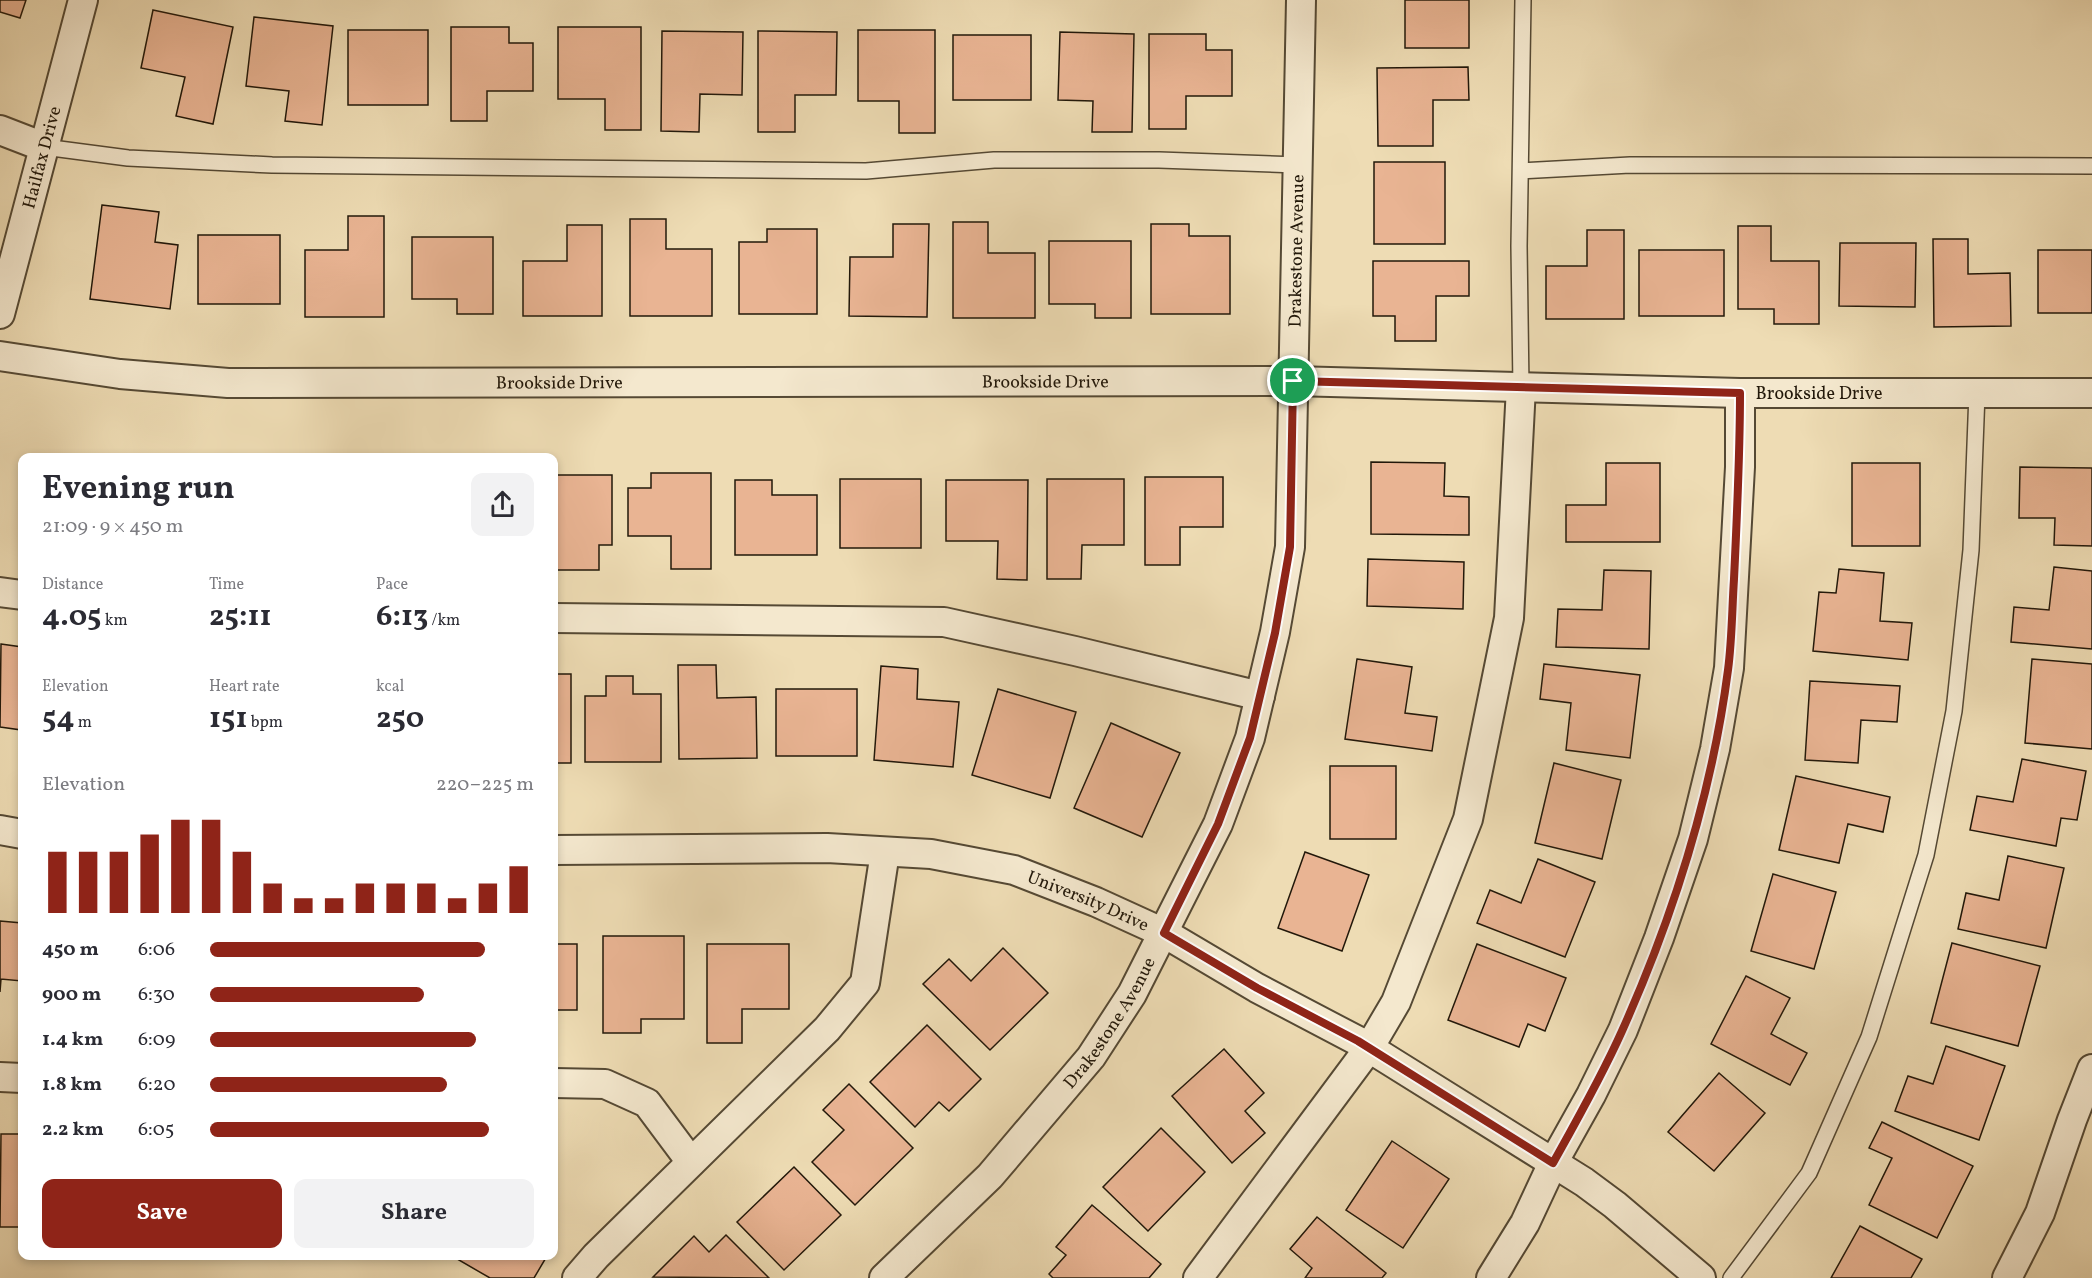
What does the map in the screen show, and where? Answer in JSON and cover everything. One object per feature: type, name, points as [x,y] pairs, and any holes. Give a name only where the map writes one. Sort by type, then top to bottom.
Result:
[{"type":"street","name":"Hailfax Drive","points":[[0,314],[83,0]]},
{"type":"street","name":"Drakestone Avenue","points":[[884,1278],[990,1176],[1091,1057],[1132,994],[1164,933],[1218,824],[1250,738],[1275,633],[1290,547],[1301,0]]},
{"type":"street","points":[[0,130],[44,147]]},
{"type":"street","name":"Brookside Drive","points":[[0,356],[120,374],[228,383],[1293,381],[1740,393],[2092,393]]},
{"type":"street","points":[[1198,1278],[1369,1048],[1396,1002],[1468,819],[1509,618],[1521,387]]},
{"type":"street","points":[[1491,1278],[1525,1223],[1553,1163],[1591,1095],[1623,1030],[1655,948],[1693,838],[1715,749],[1729,668],[1740,467],[1740,393]]},
{"type":"street","points":[[0,592],[18,594]]},
{"type":"street","points":[[558,618],[944,622],[1260,696]]},
{"type":"street","points":[[0,830],[18,833]]},
{"type":"street","name":"University Drive","points":[[558,850],[827,848],[931,854],[1014,870],[1096,902],[1164,933],[1257,988],[1369,1048],[1584,1182],[1615,1205],[1701,1278]]},
{"type":"street","points":[[577,1278],[596,1256],[827,1029],[865,983],[885,852]]},
{"type":"street","points":[[2007,1278],[2040,1213],[2092,1070]]},
{"type":"street","points":[[0,1077],[18,1078]]},
{"type":"street","points":[[558,1083],[605,1084],[647,1103],[691,1162]]},
{"type":"lane","points":[[1521,387],[1519,246],[1523,0]]},
{"type":"lane","points":[[44,147],[128,158],[272,165],[866,171],[994,160],[1159,160],[1297,165]]},
{"type":"lane","points":[[1521,171],[1630,165],[2092,166]]},
{"type":"lane","points":[[1731,1278],[1809,1173],[1869,1037],[1926,855],[1954,711],[1971,550],[1977,393]]},
{"type":"building","points":[[0,0],[26,0],[20,18],[0,12]]},
{"type":"building","points":[[1405,0],[1469,0],[1469,48],[1405,48]]},
{"type":"building","points":[[153,10],[233,27],[213,124],[176,116],[185,77],[141,68]]},
{"type":"building","points":[[254,17],[333,26],[322,125],[285,121],[289,91],[246,86]]},
{"type":"building","points":[[451,27],[509,27],[509,43],[533,43],[533,91],[487,91],[487,121],[451,121]]},
{"type":"building","points":[[558,27],[641,27],[641,130],[605,130],[605,99],[558,99]]},
{"type":"building","points":[[348,30],[428,30],[428,105],[348,105]]},
{"type":"building","points":[[858,30],[935,30],[935,133],[899,133],[899,101],[858,101]]},
{"type":"building","points":[[662,31],[743,32],[742,95],[700,94],[699,132],[661,131]]},
{"type":"building","points":[[758,31],[837,32],[836,95],[795,95],[795,132],[758,132]]},
{"type":"building","points":[[1060,32],[1134,34],[1132,132],[1092,132],[1093,101],[1058,100]]},
{"type":"building","points":[[1149,34],[1206,34],[1206,50],[1232,50],[1232,96],[1186,96],[1186,129],[1149,129]]},
{"type":"building","points":[[953,35],[1031,35],[1031,100],[953,100]]},
{"type":"building","points":[[1468,67],[1469,100],[1433,100],[1433,146],[1378,146],[1377,68]]},
{"type":"building","points":[[1374,162],[1445,162],[1445,244],[1374,244]]},
{"type":"building","points":[[102,205],[159,212],[155,242],[178,245],[170,309],[90,299]]},
{"type":"building","points":[[348,216],[384,216],[384,317],[305,317],[305,250],[348,250]]},
{"type":"building","points":[[630,219],[666,219],[666,249],[712,249],[712,316],[630,316]]},
{"type":"building","points":[[953,222],[988,222],[988,253],[1035,253],[1035,318],[953,318]]},
{"type":"building","points":[[893,224],[929,224],[927,317],[849,316],[850,257],[893,257]]},
{"type":"building","points":[[1151,224],[1189,224],[1189,236],[1230,236],[1230,314],[1151,314]]},
{"type":"building","points":[[567,225],[602,225],[602,316],[523,316],[523,261],[567,261]]},
{"type":"building","points":[[1738,226],[1771,226],[1771,261],[1819,261],[1819,324],[1774,324],[1774,309],[1738,309]]},
{"type":"building","points":[[767,229],[817,229],[817,314],[739,314],[739,242],[767,242]]},
{"type":"building","points":[[1587,230],[1624,230],[1624,319],[1546,319],[1546,266],[1587,266]]},
{"type":"building","points":[[198,235],[280,235],[280,304],[198,304]]},
{"type":"building","points":[[412,237],[493,237],[493,314],[457,314],[457,299],[412,299]]},
{"type":"building","points":[[1933,239],[1968,239],[1968,274],[2010,273],[2011,326],[1934,327]]},
{"type":"building","points":[[1049,241],[1131,241],[1131,318],[1095,318],[1095,304],[1049,304]]},
{"type":"building","points":[[1840,243],[1916,243],[1915,307],[1839,306]]},
{"type":"building","points":[[1639,250],[1724,250],[1724,316],[1639,316]]},
{"type":"building","points":[[2038,250],[2092,250],[2092,313],[2038,313]]},
{"type":"building","points":[[1373,261],[1469,261],[1469,296],[1436,296],[1436,341],[1395,341],[1395,316],[1373,316]]},
{"type":"building","points":[[1371,462],[1445,463],[1444,496],[1469,497],[1469,535],[1371,534]]},
{"type":"building","points":[[1606,463],[1660,463],[1660,542],[1566,542],[1566,505],[1606,505]]},
{"type":"building","points":[[1852,463],[1920,463],[1920,546],[1852,546]]},
{"type":"building","points":[[2020,467],[2092,468],[2092,546],[2054,545],[2055,518],[2019,518]]},
{"type":"building","points":[[651,473],[711,473],[711,569],[671,569],[671,536],[628,536],[628,488],[651,488]]},
{"type":"building","points":[[558,475],[612,475],[612,545],[599,545],[599,570],[558,570]]},
{"type":"building","points":[[1145,477],[1223,477],[1223,527],[1180,527],[1180,565],[1145,565]]},
{"type":"building","points":[[840,479],[921,479],[921,548],[840,548]]},
{"type":"building","points":[[1047,479],[1124,479],[1124,545],[1082,545],[1081,579],[1047,579]]},
{"type":"building","points":[[735,480],[772,480],[772,495],[817,495],[817,555],[735,555]]},
{"type":"building","points":[[946,480],[1028,480],[1027,580],[997,579],[998,541],[946,541]]},
{"type":"building","points":[[1368,559],[1464,562],[1463,609],[1367,606]]},
{"type":"building","points":[[2054,567],[2092,571],[2092,649],[2011,642],[2014,607],[2049,610]]},
{"type":"building","points":[[1839,569],[1884,573],[1880,621],[1912,623],[1908,660],[1813,651],[1819,592],[1836,593]]},
{"type":"building","points":[[1604,570],[1651,571],[1649,649],[1556,647],[1558,609],[1602,610]]},
{"type":"building","points":[[1,644],[18,646],[18,730],[0,727]]},
{"type":"building","points":[[1357,659],[1412,667],[1405,713],[1437,717],[1432,751],[1345,739]]},
{"type":"building","points":[[2032,659],[2092,664],[2092,749],[2025,743]]},
{"type":"building","points":[[1544,664],[1640,675],[1630,758],[1566,750],[1571,703],[1540,699]]},
{"type":"building","points":[[678,665],[716,665],[717,698],[756,697],[757,758],[679,759]]},
{"type":"building","points":[[881,666],[918,669],[917,699],[959,702],[953,767],[874,760]]},
{"type":"building","points":[[558,674],[571,674],[571,763],[558,763]]},
{"type":"building","points":[[606,676],[633,676],[633,694],[661,694],[661,762],[585,762],[585,696],[606,696]]},
{"type":"building","points":[[1810,681],[1900,686],[1897,722],[1861,720],[1858,763],[1805,760]]},
{"type":"building","points":[[776,689],[857,689],[857,756],[776,756]]},
{"type":"building","points":[[998,689],[1076,712],[1050,798],[972,775]]},
{"type":"building","points":[[1111,723],[1180,753],[1142,837],[1074,808]]},
{"type":"building","points":[[2022,759],[2086,771],[2077,820],[2061,818],[2056,846],[1970,830],[1977,796],[2013,802]]},
{"type":"building","points":[[1554,763],[1621,780],[1602,859],[1535,843]]},
{"type":"building","points":[[1330,766],[1396,766],[1396,839],[1330,839]]},
{"type":"building","points":[[1796,776],[1890,797],[1883,832],[1848,824],[1839,863],[1779,850]]},
{"type":"building","points":[[1305,852],[1369,875],[1342,951],[1278,928]]},
{"type":"building","points":[[2008,856],[2064,868],[2046,948],[1958,929],[1966,893],[1999,900]]},
{"type":"building","points":[[1538,859],[1595,882],[1565,957],[1477,923],[1490,890],[1521,903]]},
{"type":"building","points":[[1773,874],[1836,892],[1814,969],[1751,951]]},
{"type":"building","points":[[0,921],[18,923],[18,981],[1,979],[0,992]]},
{"type":"building","points":[[603,936],[684,936],[684,1019],[641,1019],[641,1033],[603,1033]]},
{"type":"building","points":[[1952,943],[2040,966],[2018,1046],[1931,1023]]},
{"type":"building","points":[[558,944],[577,944],[577,1010],[558,1010]]},
{"type":"building","points":[[707,944],[789,944],[789,1009],[742,1009],[742,1043],[707,1043]]},
{"type":"building","points":[[1477,944],[1566,978],[1545,1031],[1528,1024],[1519,1047],[1448,1020]]},
{"type":"building","points":[[1003,948],[1048,993],[990,1050],[923,984],[949,959],[971,981]]},
{"type":"building","points":[[1746,976],[1790,998],[1771,1034],[1807,1053],[1790,1085],[1711,1044]]},
{"type":"building","points":[[927,1025],[981,1079],[949,1111],[939,1102],[915,1127],[870,1082]]},
{"type":"building","points":[[1946,1046],[2005,1066],[1979,1140],[1895,1111],[1908,1076],[1933,1084]]},
{"type":"building","points":[[1224,1049],[1264,1093],[1245,1111],[1265,1133],[1232,1163],[1172,1096]]},
{"type":"building","points":[[1719,1073],[1765,1113],[1714,1171],[1668,1132]]},
{"type":"building","points":[[849,1084],[913,1148],[855,1205],[812,1162],[844,1130],[823,1110]]},
{"type":"building","points":[[1882,1122],[1973,1166],[1937,1238],[1869,1205],[1892,1158],[1869,1148]]},
{"type":"building","points":[[1161,1128],[1205,1172],[1148,1231],[1103,1187]]},
{"type":"building","points":[[1,1134],[18,1134],[18,1227],[0,1227]]},
{"type":"building","points":[[1392,1141],[1449,1179],[1403,1248],[1346,1210]]},
{"type":"building","points":[[794,1167],[841,1215],[784,1270],[737,1222]]},
{"type":"building","points":[[1092,1205],[1161,1264],[1149,1278],[1053,1278],[1049,1274],[1066,1255],[1056,1247]]},
{"type":"building","points":[[1317,1217],[1386,1273],[1382,1278],[1305,1278],[1312,1268],[1290,1249]]},
{"type":"building","points":[[1860,1226],[1922,1259],[1911,1278],[1831,1278]]},
{"type":"building","points":[[726,1235],[769,1278],[653,1277],[694,1236],[709,1252]]},
{"type":"building","points":[[459,1260],[545,1260],[534,1278],[490,1278]]},
{"type":"route","points":[[1293,381],[1740,393],[1740,467],[1729,668],[1715,749],[1693,838],[1659,938],[1623,1030],[1591,1095],[1553,1163],[1358,1041],[1257,988],[1164,933],[1218,824],[1250,738],[1275,633],[1290,547],[1293,381]]}]
